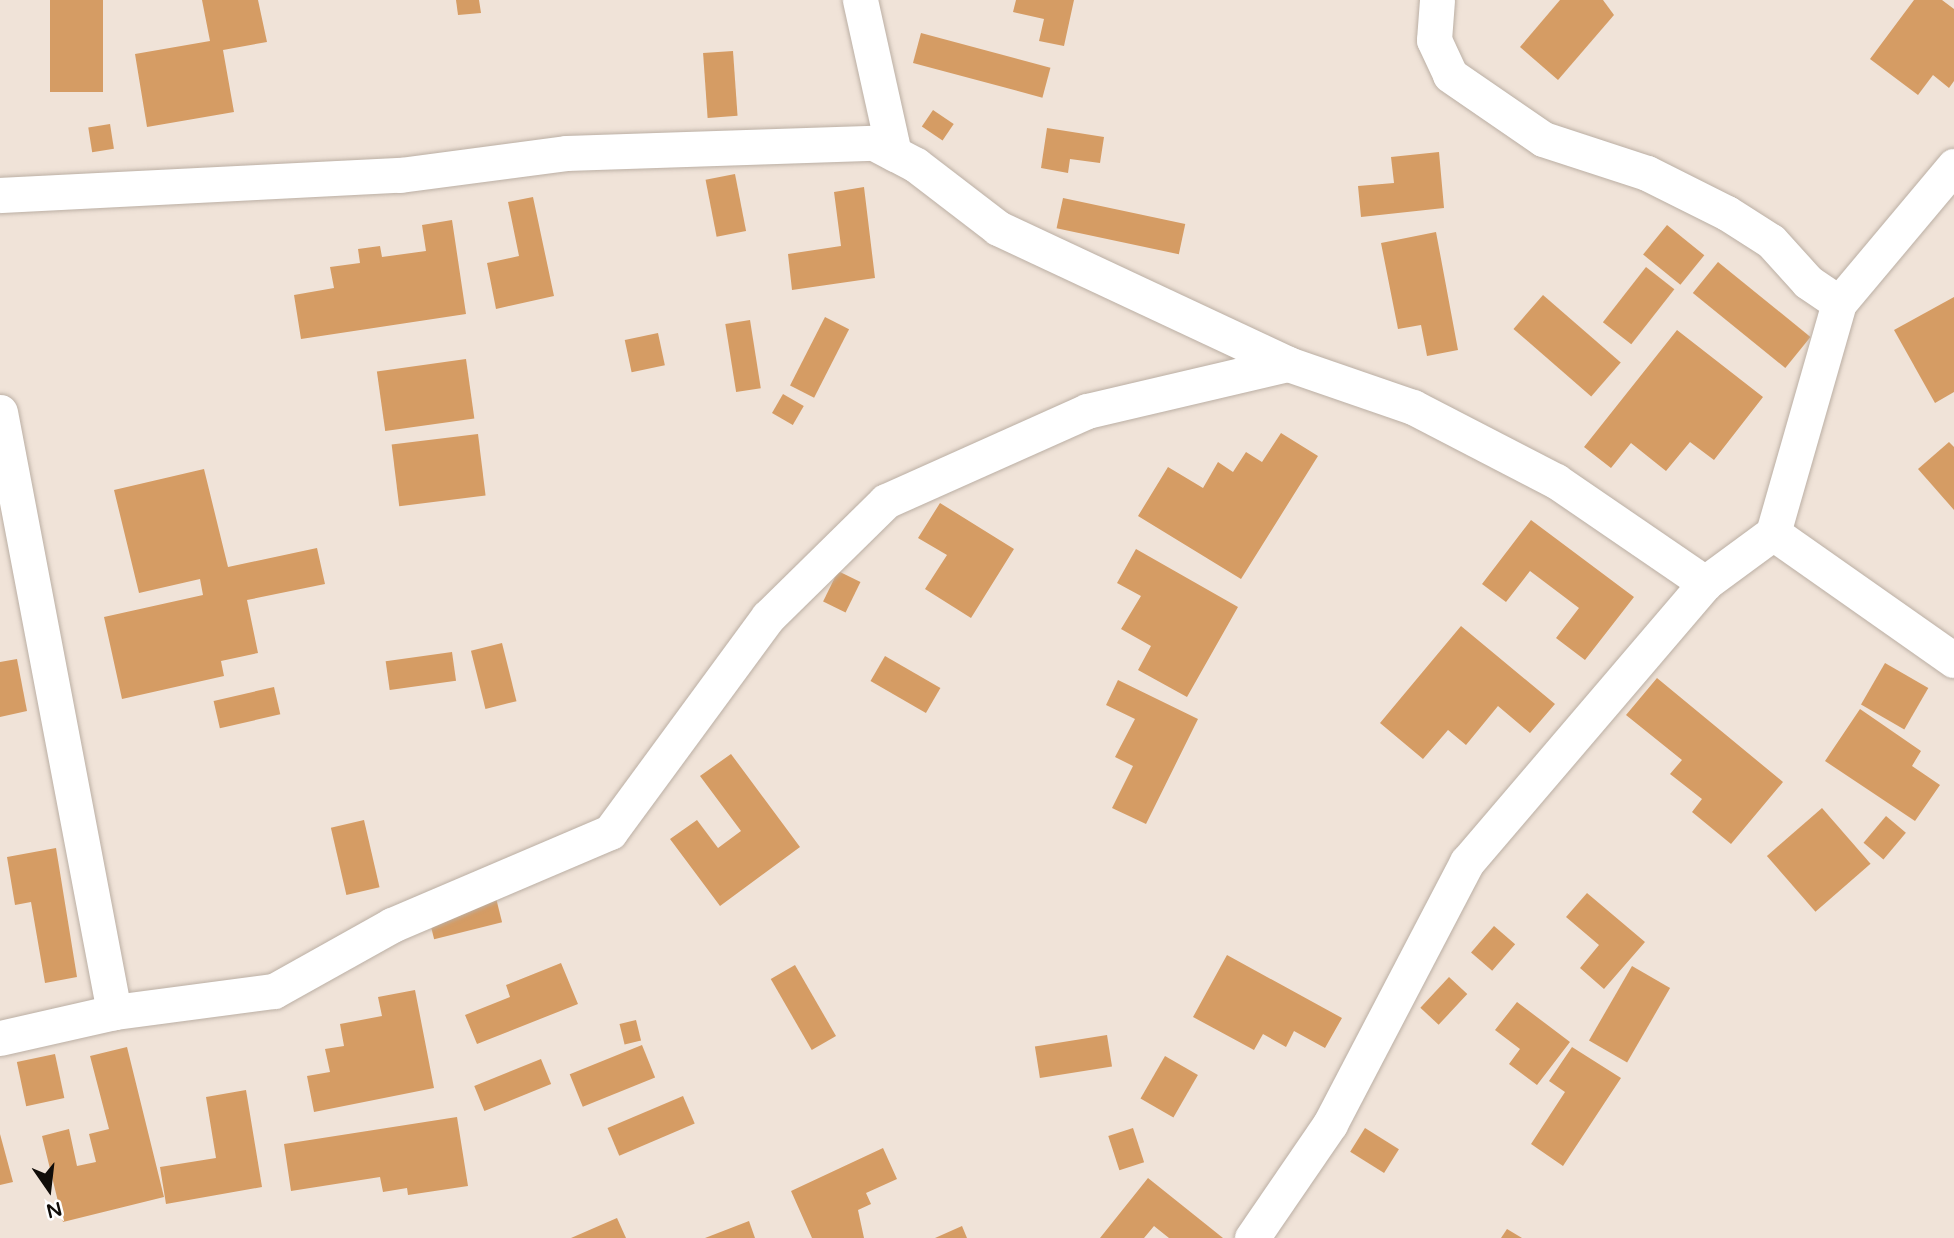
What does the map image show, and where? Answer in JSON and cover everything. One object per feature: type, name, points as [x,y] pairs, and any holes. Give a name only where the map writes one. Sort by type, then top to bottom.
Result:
[{"type":"street","points":[[860,0],[894,153]]},
{"type":"street","points":[[1437,0],[1434,40],[1450,75],[1543,139],[1647,173],[1727,212],[1771,241],[1808,282],[1839,303]]},
{"type":"street","points":[[0,195],[400,175],[566,153],[874,143],[894,153],[998,228],[1288,363],[1413,407],[1556,481],[1705,583]]},
{"type":"street","points":[[1252,1238],[1330,1124],[1467,862],[1705,583],[1773,533],[1839,303],[1954,166]]},
{"type":"street","points":[[0,1038],[114,1012],[274,991],[392,925],[610,832],[768,617],[886,501],[1087,411],[1288,363]]},
{"type":"street","points":[[0,412],[114,1012]]},
{"type":"street","points":[[1773,533],[1954,660]]},
{"type":"building","points":[[50,0],[103,0],[103,92],[50,92]]},
{"type":"building","points":[[202,0],[258,0],[267,42],[223,50],[234,112],[147,127],[135,54],[210,41]]},
{"type":"building","points":[[456,0],[479,0],[481,13],[458,15]]},
{"type":"building","points":[[1016,0],[1074,0],[1064,46],[1039,41],[1044,19],[1013,12]]},
{"type":"building","points":[[1560,0],[1603,0],[1614,15],[1558,80],[1520,47]]},
{"type":"building","points":[[1914,0],[1942,0],[1954,9],[1954,81],[1949,88],[1933,75],[1918,95],[1870,59]]},
{"type":"building","points":[[921,33],[1050,68],[1042,98],[913,63]]},
{"type":"building","points":[[733,51],[738,116],[708,118],[703,53]]},
{"type":"building","points":[[933,110],[954,124],[943,141],[922,127]]},
{"type":"building","points":[[110,124],[114,149],[92,152],[88,127]]},
{"type":"building","points":[[1047,128],[1104,137],[1100,163],[1070,159],[1068,173],[1041,168]]},
{"type":"building","points":[[1439,152],[1444,208],[1361,217],[1358,186],[1394,183],[1391,157]]},
{"type":"building","points":[[735,174],[746,231],[717,237],[706,180]]},
{"type":"building","points":[[864,187],[875,278],[792,290],[788,254],[841,246],[834,192]]},
{"type":"building","points":[[533,197],[554,296],[496,309],[487,263],[519,256],[508,202]]},
{"type":"building","points":[[1063,198],[1185,224],[1179,254],[1057,228]]},
{"type":"building","points":[[452,220],[466,314],[301,339],[294,295],[334,288],[330,267],[360,263],[358,249],[380,246],[382,257],[426,251],[422,225]]},
{"type":"building","points":[[1667,225],[1704,255],[1680,285],[1643,255]]},
{"type":"building","points":[[1436,232],[1458,350],[1427,356],[1421,325],[1398,329],[1381,243]]},
{"type":"building","points":[[1718,262],[1810,337],[1785,368],[1693,293]]},
{"type":"building","points":[[1646,267],[1674,289],[1631,344],[1603,322]]},
{"type":"building","points":[[1543,295],[1621,363],[1591,397],[1513,329]]},
{"type":"building","points":[[1954,297],[1954,392],[1935,403],[1894,330]]},
{"type":"building","points":[[825,317],[849,329],[814,398],[790,386]]},
{"type":"building","points":[[750,320],[761,388],[736,392],[725,324]]},
{"type":"building","points":[[1677,330],[1763,397],[1714,460],[1690,442],[1666,471],[1631,443],[1611,468],[1584,447]]},
{"type":"building","points":[[658,333],[665,365],[632,372],[625,340]]},
{"type":"building","points":[[466,359],[474,418],[385,431],[377,372]]},
{"type":"building","points":[[783,394],[804,406],[793,425],[772,413]]},
{"type":"building","points":[[1281,433],[1318,456],[1241,579],[1138,516],[1168,467],[1203,488],[1218,462],[1233,472],[1246,452],[1262,462]]},
{"type":"building","points":[[478,434],[486,496],[399,506],[392,445]]},
{"type":"building","points":[[1949,442],[1954,447],[1954,510],[1918,469]]},
{"type":"building","points":[[204,469],[228,567],[317,548],[325,584],[247,600],[258,653],[221,661],[224,676],[122,699],[104,617],[203,595],[200,579],[139,593],[114,490]]},
{"type":"building","points":[[940,503],[1014,549],[971,618],[925,589],[947,555],[918,538]]},
{"type":"building","points":[[1531,520],[1634,597],[1585,660],[1556,638],[1579,608],[1530,571],[1506,602],[1482,584]]},
{"type":"building","points":[[1136,549],[1238,607],[1187,697],[1138,670],[1151,646],[1121,629],[1141,596],[1117,583]]},
{"type":"building","points":[[838,571],[860,582],[846,613],[823,602]]},
{"type":"building","points":[[1461,626],[1555,704],[1530,733],[1498,706],[1466,745],[1448,730],[1423,759],[1380,723]]},
{"type":"building","points":[[502,643],[517,701],[485,709],[471,651]]},
{"type":"building","points":[[452,652],[456,681],[390,690],[386,661]]},
{"type":"building","points":[[885,656],[940,688],[926,713],[870,681]]},
{"type":"building","points":[[17,659],[27,711],[0,717],[0,662]]},
{"type":"building","points":[[1885,663],[1928,688],[1904,730],[1861,705]]},
{"type":"building","points":[[1657,678],[1783,782],[1731,844],[1692,812],[1702,799],[1670,774],[1682,760],[1626,715]]},
{"type":"building","points":[[1118,680],[1198,719],[1146,824],[1112,808],[1133,766],[1115,757],[1135,719],[1106,705]]},
{"type":"building","points":[[274,687],[280,714],[220,728],[214,701]]},
{"type":"building","points":[[1860,709],[1921,751],[1912,766],[1940,785],[1915,821],[1825,761]]},
{"type":"building","points":[[731,754],[800,847],[720,906],[670,839],[697,820],[718,848],[741,831],[700,776]]},
{"type":"building","points":[[1822,808],[1871,864],[1815,912],[1767,856]]},
{"type":"building","points":[[1886,816],[1906,833],[1883,860],[1864,843]]},
{"type":"building","points":[[364,820],[380,887],[346,895],[331,828]]},
{"type":"building","points":[[56,848],[77,977],[45,983],[31,902],[15,905],[7,857]]},
{"type":"building","points":[[1587,893],[1645,942],[1604,989],[1580,968],[1599,945],[1566,917]]},
{"type":"building","points":[[496,898],[502,922],[434,939],[428,915]]},
{"type":"building","points":[[1494,926],[1515,944],[1492,971],[1471,952]]},
{"type":"building","points":[[1227,955],[1342,1018],[1325,1048],[1294,1031],[1286,1047],[1263,1034],[1254,1050],[1193,1017]]},
{"type":"building","points":[[561,963],[578,1004],[477,1044],[465,1015],[510,997],[506,985]]},
{"type":"building","points":[[795,965],[836,1036],[812,1050],[771,979]]},
{"type":"building","points":[[1632,966],[1670,988],[1627,1062],[1589,1040]]},
{"type":"building","points":[[1449,977],[1467,994],[1439,1025],[1420,1008]]},
{"type":"building","points":[[415,990],[434,1088],[314,1112],[307,1076],[330,1072],[325,1049],[344,1046],[340,1024],[382,1016],[378,997]]},
{"type":"building","points":[[1517,1002],[1570,1042],[1537,1085],[1509,1064],[1520,1049],[1495,1030]]},
{"type":"building","points":[[636,1020],[641,1040],[625,1044],[620,1024]]},
{"type":"building","points":[[1107,1035],[1112,1067],[1040,1078],[1035,1046]]},
{"type":"building","points":[[642,1045],[655,1077],[583,1107],[570,1074]]},
{"type":"building","points":[[127,1047],[164,1197],[63,1222],[42,1136],[69,1129],[77,1166],[96,1162],[89,1134],[109,1129],[90,1056]]},
{"type":"building","points":[[1572,1047],[1621,1078],[1563,1166],[1531,1144],[1565,1092],[1549,1081]]},
{"type":"building","points":[[55,1054],[64,1098],[26,1106],[17,1062]]},
{"type":"building","points":[[1165,1056],[1198,1075],[1173,1117],[1140,1098]]},
{"type":"building","points":[[541,1059],[551,1084],[484,1111],[474,1086]]},
{"type":"building","points":[[246,1090],[262,1187],[166,1204],[160,1167],[216,1158],[206,1097]]},
{"type":"building","points":[[683,1096],[695,1124],[619,1156],[608,1128]]},
{"type":"building","points":[[457,1117],[468,1186],[408,1195],[407,1188],[383,1192],[380,1177],[291,1191],[284,1144]]},
{"type":"building","points":[[1133,1128],[1144,1162],[1119,1170],[1108,1136]]},
{"type":"building","points":[[1365,1128],[1399,1149],[1384,1173],[1350,1152]]},
{"type":"building","points":[[0,1134],[13,1182],[0,1185]]},
{"type":"building","points":[[883,1148],[897,1179],[866,1193],[871,1204],[858,1210],[864,1238],[812,1238],[791,1191]]},
{"type":"building","points":[[1148,1178],[1223,1238],[1169,1238],[1154,1226],[1144,1238],[1100,1238]]},
{"type":"building","points":[[617,1218],[626,1238],[571,1238]]},
{"type":"building","points":[[749,1221],[755,1238],[705,1238]]},
{"type":"building","points":[[962,1226],[967,1238],[935,1238]]},
{"type":"building","points":[[1507,1229],[1522,1238],[1501,1238]]}]
